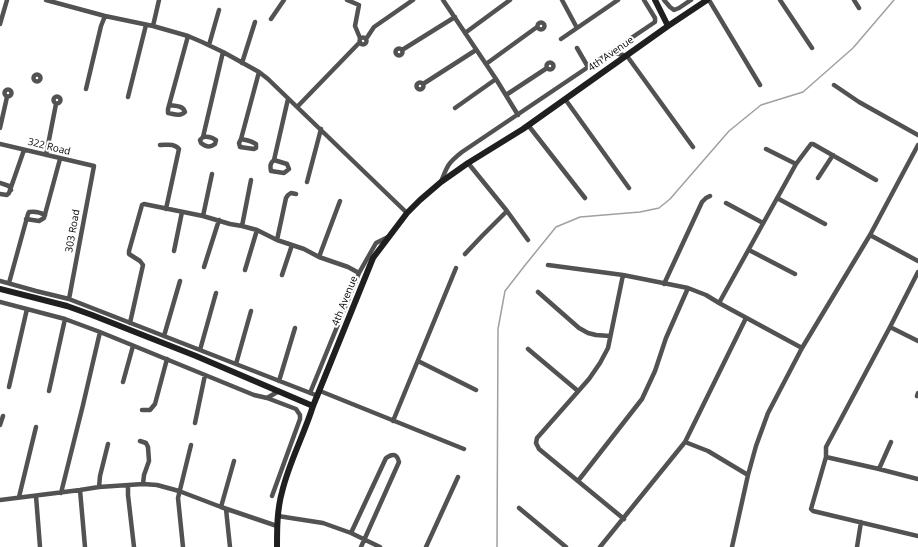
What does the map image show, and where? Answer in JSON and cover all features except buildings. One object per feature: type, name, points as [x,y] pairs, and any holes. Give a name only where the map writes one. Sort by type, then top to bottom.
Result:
[{"type":"main road","points":[[654,0],[668,26]]},
{"type":"main road","name":"4th Avenue","points":[[277,547],[279,506],[284,485],[313,406],[373,258],[407,213],[441,182],[528,125],[627,56],[699,3],[708,0]]},
{"type":"main road","points":[[0,289],[92,314],[189,353],[313,406]]},
{"type":"street","points":[[0,24],[7,0]]},
{"type":"street","points":[[46,0],[188,36],[223,52],[258,72],[268,79],[407,213]]},
{"type":"street","points":[[153,26],[159,0]]},
{"type":"street","points":[[271,19],[284,0]]},
{"type":"street","points":[[347,0],[358,4],[355,26],[360,40],[364,44],[366,43],[366,38],[374,26],[413,0]]},
{"type":"street","points":[[444,0],[518,115]]},
{"type":"street","points":[[466,33],[510,0]]},
{"type":"street","points":[[562,0],[577,28]]},
{"type":"street","points":[[561,39],[618,0]]},
{"type":"street","points":[[441,182],[447,166],[455,158],[655,22],[655,18],[644,0]]},
{"type":"street","points":[[664,0],[674,10],[691,0]]},
{"type":"street","points":[[708,0],[760,85]]},
{"type":"street","points":[[780,0],[812,48]]},
{"type":"street","points":[[854,0],[859,8]]},
{"type":"street","points":[[209,45],[219,10]]},
{"type":"street","points":[[86,89],[105,16]]},
{"type":"street","points":[[402,50],[455,17]]},
{"type":"street","points":[[242,63],[254,22]]},
{"type":"street","points":[[128,97],[146,25]]},
{"type":"street","points":[[486,64],[537,27]]},
{"type":"street","points":[[169,105],[188,36]]},
{"type":"street","points":[[297,107],[360,40]]},
{"type":"street","points":[[577,48],[588,67]]},
{"type":"street","points":[[423,84],[476,50]]},
{"type":"street","points":[[203,137],[223,52]]},
{"type":"street","points":[[611,52],[627,56],[693,147]]},
{"type":"street","points":[[506,95],[547,68]]},
{"type":"street","points":[[241,139],[258,72]]},
{"type":"street","points":[[455,108],[496,79]]},
{"type":"street","points":[[834,85],[860,102],[918,135]]},
{"type":"street","points":[[0,128],[7,96]]},
{"type":"street","points":[[274,160],[288,99]]},
{"type":"street","points":[[565,99],[629,188]]},
{"type":"street","points":[[46,155],[56,104]]},
{"type":"street","points":[[528,125],[585,198]]},
{"type":"street","points":[[307,182],[320,129]]},
{"type":"street","name":"322 Road","points":[[0,144],[94,166]]},
{"type":"street","points":[[160,145],[171,144],[176,146],[178,149],[166,209]]},
{"type":"street","points":[[719,303],[796,164],[810,144],[813,144],[876,180]]},
{"type":"street","points":[[732,547],[748,475],[756,446],[768,414],[802,348],[870,235],[918,145]]},
{"type":"street","points":[[766,149],[796,164]]},
{"type":"street","points":[[0,194],[7,195],[11,190],[24,150]]},
{"type":"street","points":[[818,178],[833,155]]},
{"type":"street","points":[[26,220],[39,221],[44,218],[60,159]]},
{"type":"street","points":[[468,163],[507,211],[528,240]]},
{"type":"street","name":"303 Road","points":[[69,299],[94,166]]},
{"type":"street","points":[[203,216],[212,174]]},
{"type":"street","points":[[242,226],[251,180]]},
{"type":"street","points":[[0,183],[9,186],[11,190]]},
{"type":"street","points":[[277,240],[286,198],[291,193],[296,194]]},
{"type":"street","points":[[664,284],[702,202],[710,196]]},
{"type":"street","points":[[777,198],[825,224]]},
{"type":"street","points":[[319,256],[340,200]]},
{"type":"street","points":[[726,203],[763,223]]},
{"type":"street","points":[[130,323],[143,265],[140,261],[129,254],[129,251],[142,205],[146,204],[203,216],[257,230],[277,240],[304,249],[359,273]]},
{"type":"street","points":[[465,254],[507,211]]},
{"type":"street","points":[[9,283],[29,212],[41,212],[45,215]]},
{"type":"street","points":[[174,251],[182,212]]},
{"type":"street","points":[[204,267],[219,220]]},
{"type":"street","points":[[245,270],[257,230]]},
{"type":"street","points":[[870,235],[918,261]]},
{"type":"street","points":[[310,394],[359,273],[376,243],[390,236]]},
{"type":"street","points":[[282,275],[292,245]]},
{"type":"street","points":[[749,250],[795,274]]},
{"type":"street","points":[[548,265],[623,275],[688,288],[706,295],[802,348]]},
{"type":"street","points":[[393,421],[456,268]]},
{"type":"street","points":[[918,272],[826,447],[826,457],[811,509],[813,512],[918,536]]},
{"type":"street","points":[[623,275],[608,348],[600,363],[537,438],[536,443],[539,449],[624,519]]},
{"type":"street","points":[[0,280],[69,299],[310,394],[319,394],[464,449]]},
{"type":"street","points":[[164,336],[180,280]]},
{"type":"street","points":[[578,481],[642,399],[655,371],[666,338],[688,288]]},
{"type":"street","points":[[538,292],[579,328],[588,333],[610,336]]},
{"type":"street","points":[[200,350],[216,294]]},
{"type":"street","points":[[0,302],[65,319],[254,395],[267,398],[296,410],[300,415],[299,423],[272,496]]},
{"type":"street","points":[[9,387],[28,309]]},
{"type":"street","points":[[236,364],[251,311]]},
{"type":"street","points":[[600,547],[685,442],[746,318]]},
{"type":"street","points":[[49,391],[65,319]]},
{"type":"street","points":[[890,327],[918,341]]},
{"type":"street","points":[[279,381],[295,328]]},
{"type":"street","points":[[61,492],[100,332]]},
{"type":"street","points":[[123,382],[133,346]]},
{"type":"street","points":[[528,349],[578,391]]},
{"type":"street","points":[[142,410],[150,410],[155,404],[167,359]]},
{"type":"street","points":[[418,362],[476,390]]},
{"type":"street","points":[[195,423],[205,375]]},
{"type":"street","points":[[267,398],[279,391]]},
{"type":"street","points":[[0,425],[3,416]]},
{"type":"street","points":[[18,497],[36,427]]},
{"type":"street","points":[[140,441],[148,447],[149,461],[144,474],[143,484]]},
{"type":"street","points":[[685,442],[708,451],[748,475]]},
{"type":"street","points":[[879,469],[891,442]]},
{"type":"street","points":[[99,487],[100,476],[108,444]]},
{"type":"street","points":[[183,547],[178,498],[191,445]]},
{"type":"street","points":[[351,533],[386,458],[390,455],[394,455],[398,458],[399,462],[361,547]]},
{"type":"street","points":[[826,457],[918,479]]},
{"type":"street","points":[[230,547],[224,508],[234,461]]},
{"type":"street","points":[[426,547],[458,477]]},
{"type":"street","points":[[0,500],[99,487],[143,484],[157,485],[180,491],[277,526]]},
{"type":"street","points":[[128,486],[134,547]]},
{"type":"street","points":[[80,490],[85,547]]},
{"type":"street","points":[[36,496],[40,547]]},
{"type":"street","points":[[519,508],[566,547]]},
{"type":"street","points":[[278,516],[323,523],[351,533],[380,547]]},
{"type":"street","points":[[857,547],[861,522]]},
{"type":"waterway","points":[[497,547],[498,329],[505,291],[556,227],[580,217],[640,212],[659,208],[670,199],[729,131],[761,105],[803,92],[853,48],[894,0]]}]
